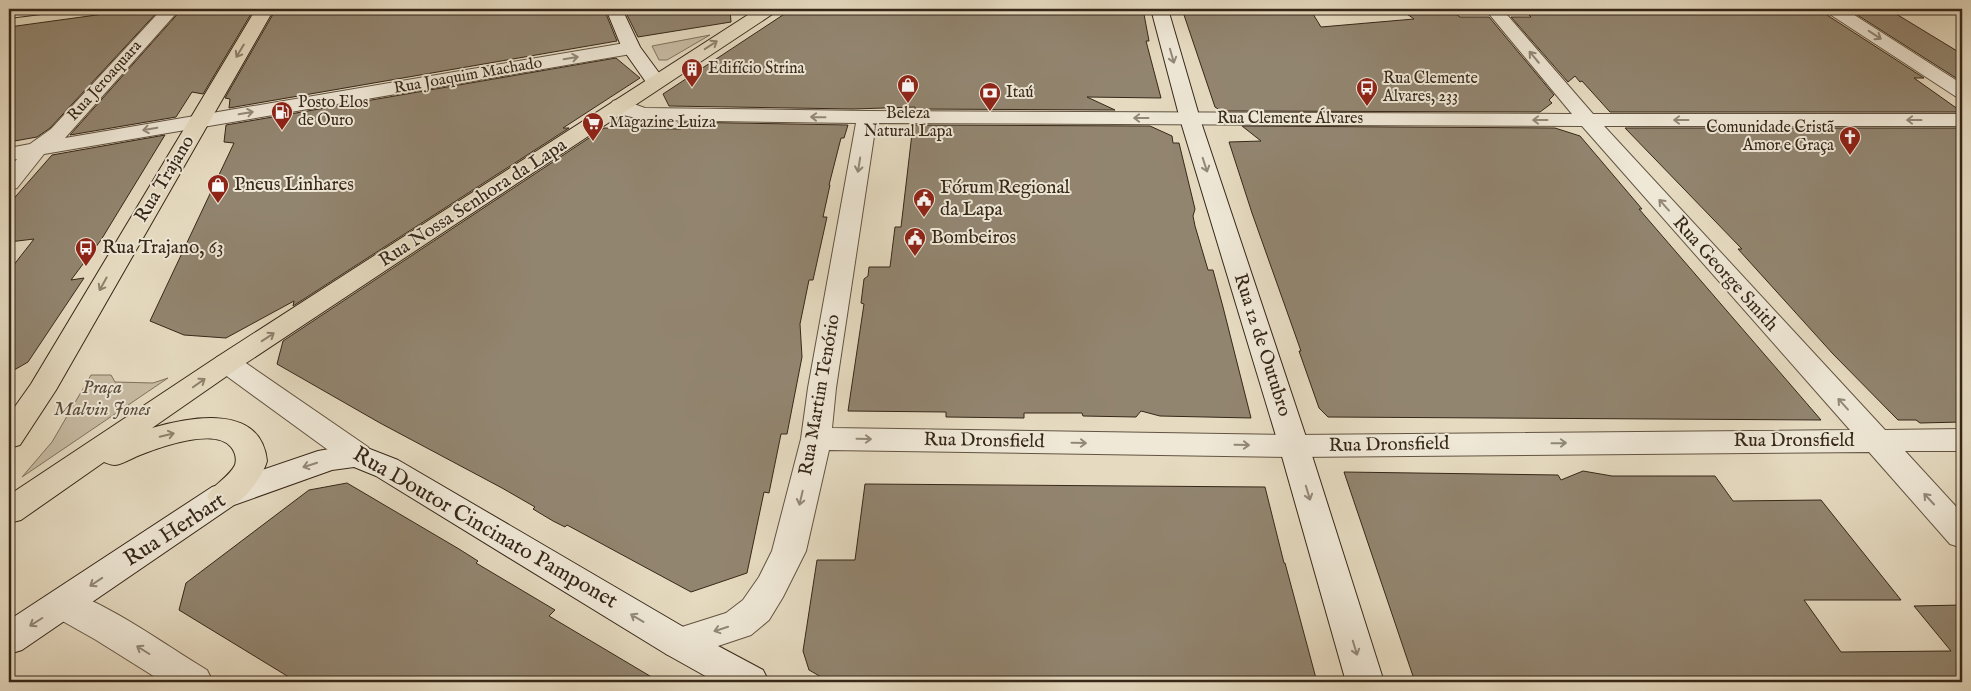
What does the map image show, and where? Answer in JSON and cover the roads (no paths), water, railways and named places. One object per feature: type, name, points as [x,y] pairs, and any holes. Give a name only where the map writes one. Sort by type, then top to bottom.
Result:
[{"type":"main road","name":"Rua Trajano","points":[[9,437],[42,390],[265,9]]},
{"type":"main road","name":"Rua Nossa Senhora da Lapa","points":[[227,363],[655,81],[768,9]]},
{"type":"main road","points":[[9,511],[227,363]]},
{"type":"main road","points":[[42,488],[134,444],[180,432],[208,428],[221,429],[237,434],[248,447],[251,454],[249,471],[223,496]]},
{"type":"street","points":[[9,13],[44,9]]},
{"type":"street","name":"Rua Jeroaquara","points":[[37,149],[58,133],[171,9]]},
{"type":"street","points":[[614,9],[630,48],[655,81]]},
{"type":"street","name":"Rua 12 de Outubro","points":[[1159,9],[1190,119],[1294,446],[1365,682]]},
{"type":"street","name":"Rua George Smith","points":[[1493,9],[1589,121],[1875,441],[1962,535]]},
{"type":"street","points":[[1834,9],[1962,92]]},
{"type":"street","name":"Rua Joaquim Machado","points":[[9,154],[630,48]]},
{"type":"street","name":"Rua Clemente Álvares","points":[[620,105],[630,111],[645,114],[867,117],[1589,121],[1962,120]]},
{"type":"street","name":"Rua Martim Tenório","points":[[679,643],[738,624],[756,610],[771,587],[789,551],[816,439],[822,388],[867,117]]},
{"type":"street","points":[[9,183],[37,149]]},
{"type":"street","name":"Rua Doutor Cincinato Pamponet","points":[[227,363],[357,455],[387,468],[679,643],[750,682]]},
{"type":"street","name":"Rua Dronsfield","points":[[816,439],[1294,446],[1962,440]]},
{"type":"street","name":"Rua Herbart","points":[[9,639],[223,496],[329,459],[357,455]]},
{"type":"street","points":[[63,604],[109,628],[194,682]]},
{"type":"place","name":"Edifício Strina","points":[[692,88]]},
{"type":"place","name":"Beleza Natural Lapa","points":[[908,104]]},
{"type":"place","name":"Rua Clemente Alvares, 233","points":[[1367,107]]},
{"type":"place","name":"Itaú","points":[[990,112]]},
{"type":"place","name":"Posto Elos de Ouro","points":[[282,131]]},
{"type":"place","name":"Magazine Luiza","points":[[593,142]]},
{"type":"place","name":"Comunidade Cristã Amor e Graça","points":[[1850,156]]},
{"type":"place","name":"Pneus Linhares","points":[[218,204]]},
{"type":"place","name":"Fórum Regional da Lapa","points":[[924,218]]},
{"type":"place","name":"Bombeiros","points":[[915,257]]},
{"type":"place","name":"Rua Trajano, 63","points":[[86,267]]},
{"type":"park label","name":"Praça Malvin Jones","points":[[102,399]]}]
